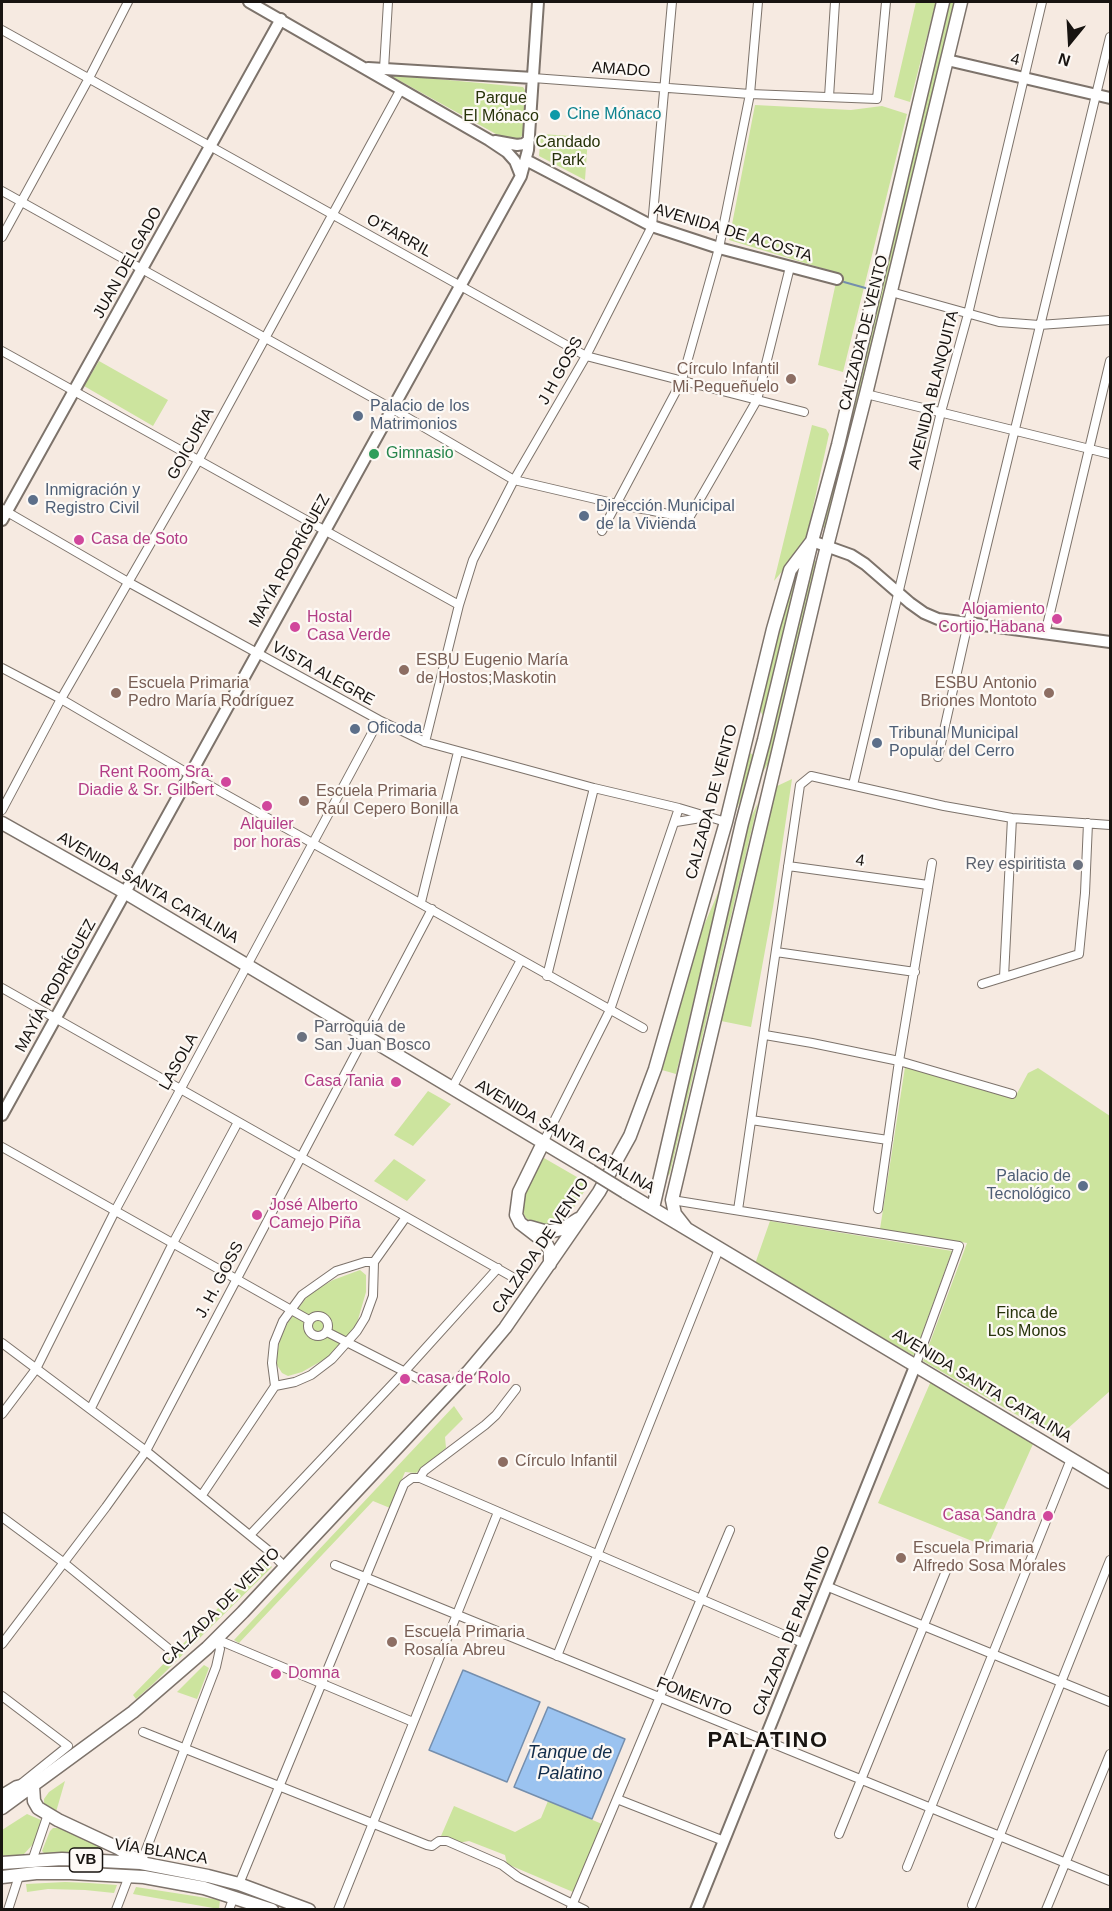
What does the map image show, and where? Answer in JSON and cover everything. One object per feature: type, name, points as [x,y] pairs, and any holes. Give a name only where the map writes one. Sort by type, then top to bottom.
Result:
[{"type":"main road","name":"CALZADA DE VENTO","points":[[653,1208],[742,823],[838,446],[943,2]]},
{"type":"main road","name":"CALZADA DE VENTO","points":[[672,1200],[827,546],[867,394],[961,2]]},
{"type":"main road","name":"CALZADA DE VENTO","points":[[36,1784],[127,1717],[216,1639],[468,1372],[505,1329],[584,1214],[625,1145],[655,1070],[726,822],[772,629],[790,570],[812,541]]},
{"type":"main road","points":[[695,925],[722,859],[772,776]]},
{"type":"main road","name":"AVENIDA SANTA CATALINA","points":[[2,823],[126,893],[1110,1482]]},
{"type":"main road","points":[[543,1143],[519,1192],[516,1215],[520,1223],[546,1243],[550,1251],[550,1264]]},
{"type":"main road","points":[[653,1208],[661,1208],[672,1200],[675,1214],[686,1228]]},
{"type":"main road","points":[[517,1203],[524,1223],[536,1230],[562,1229],[584,1214]]},
{"type":"main road","points":[[2,1796],[36,1784],[34,1801],[38,1808],[118,1848],[141,1863]]},
{"type":"main road","points":[[2,1810],[17,1792]]},
{"type":"main road","name":"VÍA BLANCA","points":[[2,1877],[19,1876],[34,1867],[62,1859],[141,1863],[208,1876],[272,1910]]},
{"type":"main road","points":[[2,1865],[16,1873],[34,1867]]},
{"type":"main road","name":"VÍA BLANCA","points":[[34,1867],[129,1876],[236,1890],[309,1910]]},
{"type":"street","points":[[2,237],[128,2]]},
{"type":"street","points":[[250,2],[489,140],[507,152],[515,161],[521,176]]},
{"type":"street","points":[[384,69],[388,2]]},
{"type":"street","name":"MAYÍA RODRÍGUEZ","points":[[2,1114],[521,176],[529,140],[538,2]]},
{"type":"street","name":"J H GOSS","points":[[425,742],[459,605],[473,560],[514,480],[586,356],[652,226],[672,2]]},
{"type":"street","points":[[602,531],[682,380],[719,248],[750,94],[758,2]]},
{"type":"street","points":[[829,97],[835,2]]},
{"type":"street","name":"AMADO","points":[[364,67],[750,94],[877,99],[886,2]]},
{"type":"street","name":"AVENIDA BLANQUITA","points":[[853,785],[941,412],[968,314],[1042,2]]},
{"type":"street","name":"JUAN DELGADO","points":[[3,514],[281,19]]},
{"type":"street","name":"O'FARRIL","points":[[2,30],[586,356],[804,412]]},
{"type":"street","points":[[939,757],[968,623],[1110,37]]},
{"type":"street","name":"4","points":[[947,60],[1110,99]]},
{"type":"street","name":"GOICURÍA","points":[[2,810],[61,699],[198,461],[401,89]]},
{"type":"street","points":[[489,140],[517,145],[529,140]]},
{"type":"street","name":"AVENIDA DE ACOSTA","points":[[526,160],[652,226],[719,248],[837,279]]},
{"type":"street","points":[[2,191],[141,271],[391,408],[514,480],[689,518],[758,400],[790,267]]},
{"type":"street","points":[[891,292],[999,322],[1040,325],[1110,320]]},
{"type":"street","points":[[2,351],[459,605]]},
{"type":"street","points":[[1045,634],[1110,361]]},
{"type":"street","points":[[867,394],[1110,454]]},
{"type":"street","name":"VISTA ALEGRE","points":[[3,514],[379,720],[425,742],[594,788],[711,816],[726,822]]},
{"type":"street","points":[[812,541],[851,555],[865,564],[924,614],[938,619],[1110,642]]},
{"type":"street","points":[[2,668],[61,699],[189,774],[643,1028]]},
{"type":"street","name":"LASOLA","points":[[2,1414],[36,1369],[179,1090],[379,720]]},
{"type":"street","points":[[421,902],[458,752]]},
{"type":"street","points":[[738,1210],[800,785],[811,776],[944,806],[1012,818],[1110,825]]},
{"type":"street","points":[[547,976],[594,788]]},
{"type":"street","points":[[543,1143],[610,1010],[679,808]]},
{"type":"street","points":[[676,822],[711,816]]},
{"type":"street","points":[[1004,977],[1012,818]]},
{"type":"street","points":[[982,984],[1079,954],[1085,893],[1088,823]]},
{"type":"street","points":[[878,1209],[899,1061],[932,863]]},
{"type":"street","name":"4","points":[[788,866],[928,885]]},
{"type":"street","name":"J. H. GOSS","points":[[2,1644],[146,1451],[432,909]]},
{"type":"street","points":[[776,952],[915,972]]},
{"type":"street","points":[[452,1088],[521,960]]},
{"type":"street","points":[[2,988],[516,1279]]},
{"type":"street","points":[[765,1035],[812,1042],[899,1061],[1012,1094]]},
{"type":"street","points":[[751,1120],[888,1140]]},
{"type":"street","points":[[91,1408],[173,1243],[238,1122]]},
{"type":"street","points":[[2,1147],[309,1320]]},
{"type":"street","points":[[672,1200],[959,1246],[916,1364]]},
{"type":"street","points":[[275,1386],[295,1382],[311,1375],[332,1359],[348,1342],[365,1318],[370,1306],[374,1289],[374,1262],[406,1218]]},
{"type":"street","points":[[557,1656],[719,1249]]},
{"type":"street","points":[[202,1495],[275,1386],[272,1363],[274,1343],[290,1311],[302,1295],[323,1279],[352,1266],[374,1262]]},
{"type":"street","points":[[250,1535],[404,1372],[498,1268]]},
{"type":"street","points":[[316,1316],[323,1317],[328,1325],[327,1332],[321,1336],[311,1334],[308,1328],[309,1320],[316,1316]]},
{"type":"street","points":[[327,1332],[421,1380]]},
{"type":"street","points":[[2,1343],[91,1408],[202,1495],[285,1567]]},
{"type":"street","name":"CALZADA DE PALATINO","points":[[696,1910],[916,1364]]},
{"type":"street","points":[[420,1478],[424,1471],[496,1415],[516,1389]]},
{"type":"street","points":[[908,1867],[1071,1459]]},
{"type":"street","points":[[229,1910],[400,1491],[404,1484],[412,1478],[420,1478],[803,1643]]},
{"type":"street","points":[[338,1910],[498,1512]]},
{"type":"street","points":[[2,1516],[170,1649]]},
{"type":"street","points":[[572,1907],[730,1530]]},
{"type":"street","points":[[972,1905],[1110,1560]]},
{"type":"street","name":"FOMENTO","points":[[335,1565],[1110,1881]]},
{"type":"street","points":[[839,1834],[948,1566]]},
{"type":"street","points":[[826,1586],[1110,1702]]},
{"type":"street","points":[[216,1639],[413,1722]]},
{"type":"street","points":[[141,1863],[218,1661],[220,1649],[216,1639]]},
{"type":"street","points":[[2,1696],[68,1746],[17,1792]]},
{"type":"street","points":[[143,1732],[427,1845],[432,1846],[439,1841],[447,1841],[502,1865],[518,1877],[572,1907],[585,1910]]},
{"type":"street","points":[[1046,1910],[1110,1754]]},
{"type":"street","points":[[617,1799],[724,1840]]},
{"type":"street","points":[[34,1867],[48,1814]]},
{"type":"street","points":[[8,1910],[19,1876]]},
{"type":"street","points":[[116,1910],[129,1876]]},
{"type":"green space","points":[[916,2],[936,2],[910,102],[894,97]]},
{"type":"green space","points":[[947,2],[956,2],[886,295],[826,528],[822,527]]},
{"type":"green space","name":"Parque El Mónaco","points":[[394,75],[523,87],[527,93],[523,134],[515,140],[496,134],[393,77]]},
{"type":"green space","points":[[755,105],[851,110],[882,106],[907,114],[843,372],[818,365],[838,273],[729,240]]},
{"type":"green space","name":"Candado Park","points":[[541,134],[588,137],[585,180],[539,156]]},
{"type":"green space","points":[[99,361],[168,400],[153,426],[84,386]]},
{"type":"green space","points":[[812,425],[826,429],[829,434],[805,544],[774,581]]},
{"type":"green space","points":[[811,560],[816,561],[769,762],[761,775]]},
{"type":"green space","points":[[801,563],[763,716],[759,708],[795,571]]},
{"type":"green space","points":[[747,751],[753,755],[743,794],[730,825]]},
{"type":"green space","points":[[792,779],[773,907],[751,1027],[721,1021],[775,787]]},
{"type":"green space","points":[[758,803],[670,1173],[665,1181],[748,823]]},
{"type":"green space","points":[[721,886],[676,1074],[662,1070],[701,932]]},
{"type":"green space","name":"Finca de Los Monos","points":[[905,1067],[1014,1099],[1028,1073],[1038,1068],[1110,1116],[1110,1391],[1057,1438],[923,1361],[967,1243],[880,1229]]},
{"type":"green space","points":[[428,1091],[451,1104],[413,1146],[394,1135]]},
{"type":"green space","points":[[544,1158],[589,1184],[567,1218],[556,1225],[547,1227],[531,1222],[525,1217],[522,1209],[525,1187],[538,1162]]},
{"type":"green space","points":[[394,1159],[426,1180],[407,1201],[374,1181]]},
{"type":"green space","points":[[770,1221],[952,1251],[914,1356],[755,1264]]},
{"type":"green space","points":[[360,1270],[366,1275],[366,1292],[357,1323],[351,1332],[332,1355],[302,1372],[288,1376],[282,1373],[277,1365],[280,1340],[287,1324],[309,1294],[333,1280]]},
{"type":"green space","points":[[931,1381],[1033,1444],[987,1547],[878,1503]]},
{"type":"green space","points":[[454,1406],[463,1419],[445,1437],[446,1448],[416,1473],[405,1472],[390,1508],[373,1501],[239,1643],[234,1640]]},
{"type":"green space","points":[[265,1560],[272,1567],[136,1699],[133,1695]]},
{"type":"green space","points":[[204,1665],[209,1668],[197,1699],[177,1692]]},
{"type":"green space","points":[[65,1781],[56,1812],[44,1806],[44,1799],[49,1792]]},
{"type":"green space","points":[[548,1801],[602,1824],[573,1892],[507,1864],[505,1855],[469,1841],[458,1843],[441,1836],[454,1806],[515,1832],[541,1818]]},
{"type":"green space","points":[[27,1814],[41,1820],[35,1842],[24,1854],[10,1857],[2,1855],[2,1830]]},
{"type":"green space","points":[[53,1828],[97,1843],[102,1848],[101,1851],[99,1853],[45,1854],[42,1851]]},
{"type":"green space","points":[[65,1882],[117,1885],[114,1893],[48,1889],[27,1892],[26,1884]]},
{"type":"green space","points":[[136,1887],[220,1900],[219,1909],[133,1894]]},
{"type":"water","name":"Tanque de Palatino","points":[[463,1670],[540,1702],[507,1782],[429,1750]]},
{"type":"water","name":"Tanque de Palatino","points":[[548,1707],[625,1739],[592,1819],[514,1787]]},
{"type":"waterway","points":[[844,282],[869,289]]},
{"type":"place","name":"Cine Mónaco","points":[[555,115]]},
{"type":"place","name":"Círculo Infantil Mi Pequeñuelo","points":[[791,379]]},
{"type":"place","name":"Palacio de los Matrimonios","points":[[358,416]]},
{"type":"place","name":"Gimnasio","points":[[374,454]]},
{"type":"place","name":"Inmigración y Registro Civil","points":[[33,500]]},
{"type":"place","name":"Dirección Municipal de la Vivienda","points":[[584,516]]},
{"type":"place","name":"Casa de Soto","points":[[79,540]]},
{"type":"place","name":"Alojamiento Cortijo Habana","points":[[1057,619]]},
{"type":"place","name":"Hostal Casa Verde","points":[[295,627]]},
{"type":"place","name":"ESBU Eugenio María de Hostos;Maskotin","points":[[404,670]]},
{"type":"place","name":"Escuela Primaria Pedro María Rodríguez","points":[[116,693]]},
{"type":"place","name":"ESBU Antonio Briones Montoto","points":[[1049,693]]},
{"type":"place","name":"Oficoda","points":[[355,729]]},
{"type":"place","name":"Tribunal Municipal Popular del Cerro","points":[[877,743]]},
{"type":"place","name":"Rent Room Sra. Diadie & Sr. Gilbert","points":[[226,782]]},
{"type":"place","name":"Escuela Primaria Raul Cepero Bonilla","points":[[304,801]]},
{"type":"place","name":"Alquiler por horas","points":[[267,806]]},
{"type":"place","name":"Rey espiritista","points":[[1078,865]]},
{"type":"place","name":"Parroquia de San Juan Bosco","points":[[302,1037]]},
{"type":"place","name":"Casa Tania","points":[[396,1082]]},
{"type":"place","name":"Palacio de Tecnológico","points":[[1083,1186]]},
{"type":"place","name":"José Alberto Camejo Piña","points":[[257,1215]]},
{"type":"place","name":"casa de Rolo","points":[[405,1379]]},
{"type":"place","name":"Círculo Infantil","points":[[503,1462]]},
{"type":"place","name":"Casa Sandra","points":[[1048,1516]]},
{"type":"place","name":"Escuela Primaria Alfredo Sosa Morales","points":[[901,1558]]},
{"type":"place","name":"Escuela Primaria Rosalía Abreu","points":[[392,1642]]},
{"type":"place","name":"Domna","points":[[276,1674]]},
{"type":"district","name":"PALATINO","points":[[768,1741]]}]
